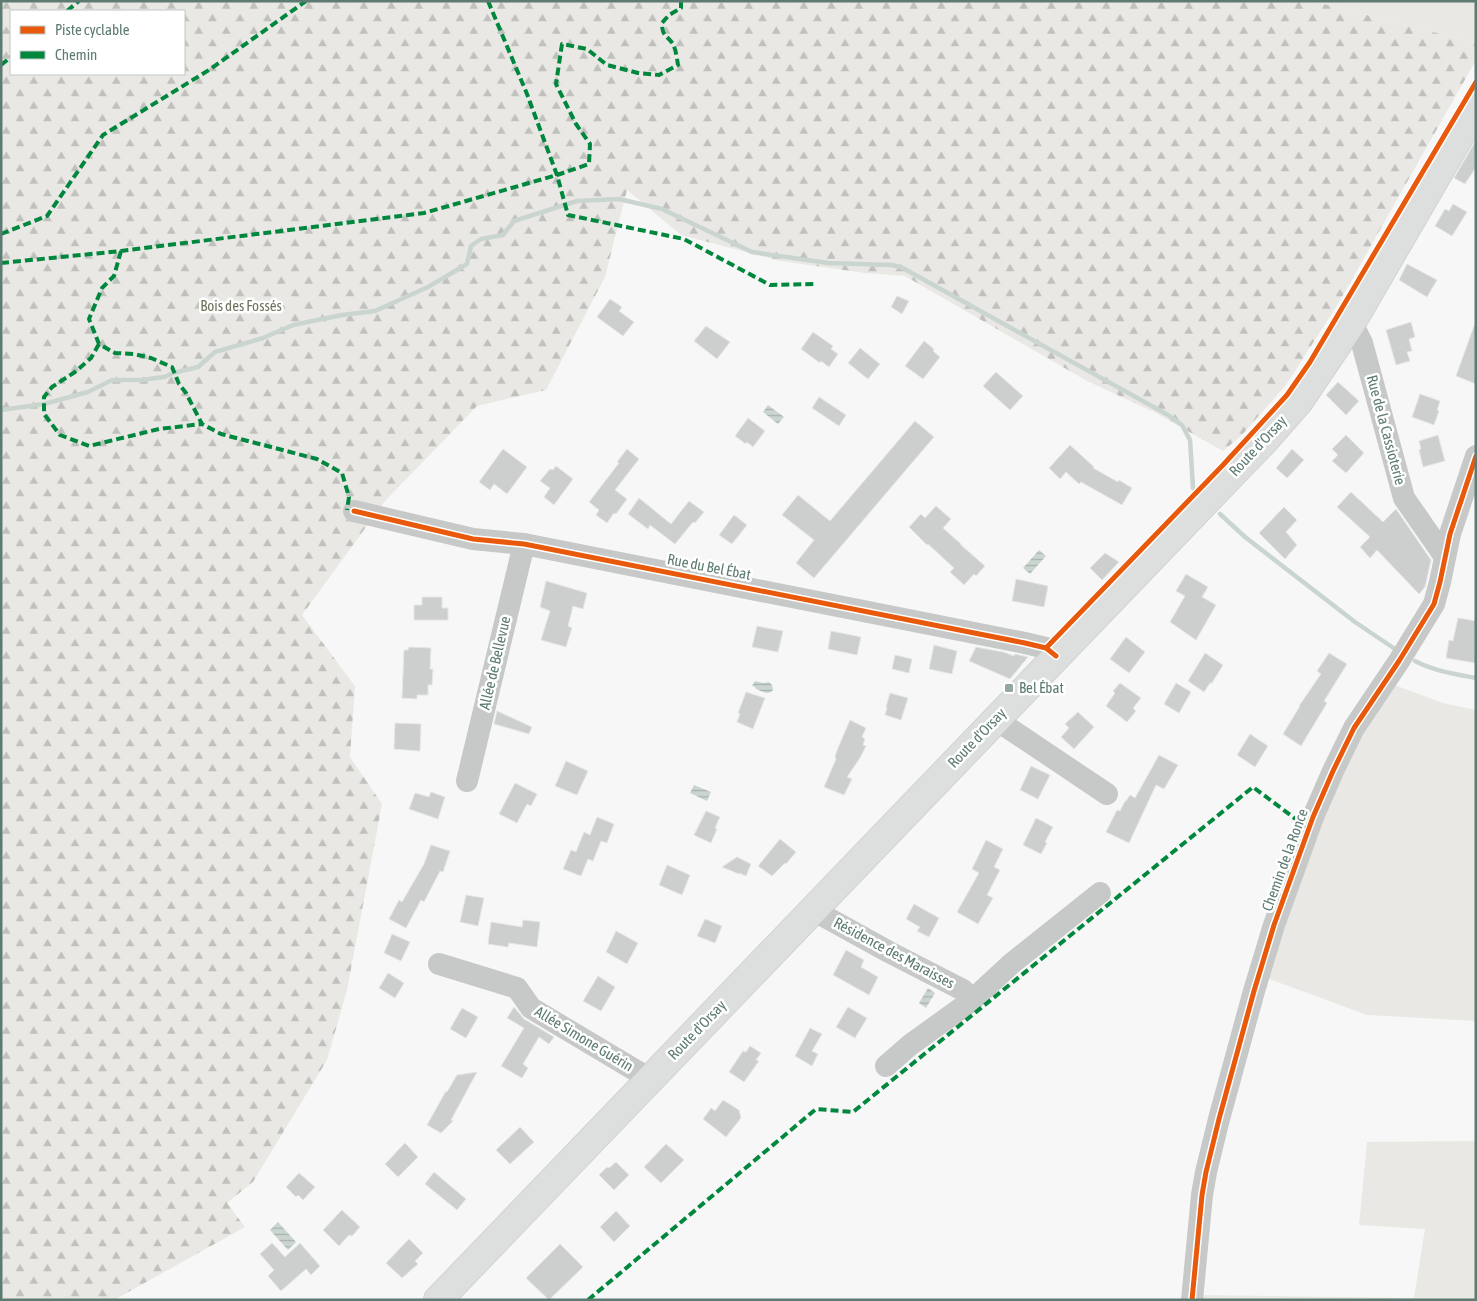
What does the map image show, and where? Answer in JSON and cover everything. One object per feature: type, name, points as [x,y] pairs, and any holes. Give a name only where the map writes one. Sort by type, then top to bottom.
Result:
[{"type":"main road","name":"Route d'Orsay","points":[[438,1300],[1264,441],[1299,402],[1349,327],[1476,108]]},
{"type":"street","name":"Rue de la Cassioterie","points":[[1349,327],[1357,334],[1362,343],[1404,498],[1445,557]]},
{"type":"street","name":"Chemin de la Ronce","points":[[1192,1300],[1206,1172],[1247,1017],[1274,925],[1313,817],[1354,728],[1434,604],[1455,514],[1476,456]]},
{"type":"street","name":"Rue du Bel Ébat","points":[[354,511],[472,540],[524,544],[1025,643],[1046,648],[1056,656]]},
{"type":"street","name":"Allée de Bellevue","points":[[467,781],[524,544]]},
{"type":"street","points":[[995,719],[1107,794]]},
{"type":"street","name":"Résidence des Maraisses","points":[[886,1066],[910,1045],[971,1001],[1011,964],[1100,893]]},
{"type":"street","name":"Résidence des Maraisses","points":[[813,910],[963,990],[971,1001]]},
{"type":"street","name":"Allée Simone Guérin","points":[[439,964],[517,988],[531,1008],[650,1079]]},
{"type":"green space","name":"Bois des Fossés","points":[[1,1],[1312,1],[1476,43],[1476,60],[1338,304],[1286,385],[1241,436],[1223,451],[1154,412],[1087,381],[905,276],[865,273],[780,261],[681,235],[627,190],[605,277],[546,390],[477,406],[385,501],[302,615],[355,686],[350,757],[382,804],[347,990],[327,1060],[253,1182],[227,1203],[245,1227],[114,1300],[1,1300]]},
{"type":"green space","points":[[1312,1],[1476,1],[1476,43]]},
{"type":"green space","points":[[1389,683],[1443,703],[1476,710],[1476,1021],[1367,1015],[1261,976],[1325,801]]},
{"type":"green space","points":[[1476,1141],[1476,1300],[1200,1300],[1200,1295],[1414,1298],[1425,1229],[1359,1225],[1367,1142]]},
{"type":"shaded area","points":[[768,405],[784,417],[778,424],[763,412]]},
{"type":"shaded area","points":[[1039,550],[1046,556],[1030,574],[1023,568]]},
{"type":"shaded area","points":[[755,681],[769,682],[773,690],[767,693],[756,689],[752,686]]},
{"type":"shaded area","points":[[694,785],[711,792],[707,801],[690,793]]},
{"type":"shaded area","points":[[928,988],[935,993],[926,1008],[919,1003]]},
{"type":"shaded area","points":[[278,1222],[296,1242],[288,1250],[270,1230]]},
{"type":"building","points":[[1476,140],[1476,167],[1465,184],[1454,178]]},
{"type":"building","points":[[1453,204],[1467,212],[1452,236],[1435,226],[1445,209],[1449,211]]},
{"type":"building","points":[[1407,264],[1437,280],[1427,297],[1399,280]]},
{"type":"building","points":[[897,296],[909,301],[902,314],[891,307]]},
{"type":"building","points":[[610,299],[622,307],[619,311],[634,322],[623,336],[597,317]]},
{"type":"building","points":[[1411,322],[1415,337],[1409,339],[1412,351],[1407,352],[1410,361],[1396,365],[1386,330]]},
{"type":"building","points":[[706,326],[730,342],[717,359],[694,341]]},
{"type":"building","points":[[1474,326],[1476,326],[1476,384],[1456,376]]},
{"type":"building","points":[[813,332],[833,346],[831,349],[838,354],[829,367],[821,361],[820,363],[801,349]]},
{"type":"building","points":[[924,341],[940,357],[923,379],[905,366]]},
{"type":"building","points":[[860,348],[880,364],[868,379],[848,363]]},
{"type":"building","points":[[996,372],[1023,396],[1010,410],[983,386]]},
{"type":"building","points":[[1338,382],[1359,401],[1346,415],[1326,395]]},
{"type":"building","points":[[1420,394],[1440,401],[1434,425],[1412,417]]},
{"type":"building","points":[[819,397],[846,415],[839,426],[812,408]]},
{"type":"building","points":[[748,418],[765,431],[753,447],[735,436]]},
{"type":"building","points":[[915,421],[934,437],[814,578],[796,563],[814,540],[782,515],[798,495],[830,521]]},
{"type":"building","points":[[1346,435],[1364,453],[1346,473],[1332,461],[1338,455],[1332,449]]},
{"type":"building","points":[[1438,435],[1445,461],[1423,467],[1419,441]]},
{"type":"building","points":[[1070,445],[1093,468],[1132,488],[1122,505],[1081,482],[1079,484],[1066,472],[1060,479],[1049,468]]},
{"type":"building","points":[[503,449],[527,467],[507,494],[494,484],[490,490],[479,482]]},
{"type":"building","points":[[627,449],[639,459],[615,490],[627,499],[607,523],[596,515],[599,510],[589,502],[619,463],[617,462]]},
{"type":"building","points":[[1292,449],[1304,460],[1287,478],[1276,468]]},
{"type":"building","points":[[556,466],[573,479],[554,505],[544,497],[550,488],[540,481],[550,469],[553,470]]},
{"type":"building","points":[[1351,492],[1383,522],[1396,509],[1431,560],[1425,587],[1419,594],[1377,550],[1370,558],[1360,547],[1370,537],[1337,507]]},
{"type":"building","points":[[639,498],[671,524],[689,501],[704,512],[675,544],[650,525],[648,529],[628,514]]},
{"type":"building","points":[[936,506],[951,519],[943,528],[985,566],[964,585],[950,572],[954,568],[909,527],[921,514],[925,518]]},
{"type":"building","points":[[1284,507],[1297,520],[1286,532],[1297,545],[1285,559],[1259,533]]},
{"type":"building","points":[[734,515],[747,525],[732,544],[719,535]]},
{"type":"building","points":[[1105,553],[1119,562],[1102,580],[1090,568]]},
{"type":"building","points":[[1186,574],[1208,587],[1202,597],[1216,605],[1196,640],[1170,622],[1185,596],[1176,591]]},
{"type":"building","points":[[1016,579],[1048,586],[1044,607],[1012,601]]},
{"type":"building","points":[[546,581],[587,593],[583,609],[573,606],[568,626],[572,628],[566,647],[541,640],[550,611],[540,607]]},
{"type":"building","points":[[422,597],[442,597],[442,608],[448,608],[448,620],[414,620],[414,605],[422,605]]},
{"type":"building","points":[[1458,618],[1476,621],[1476,663],[1446,658],[1449,640],[1453,641]]},
{"type":"building","points":[[757,626],[783,631],[778,652],[752,647]]},
{"type":"building","points":[[831,631],[861,637],[857,655],[828,649]]},
{"type":"building","points":[[1126,637],[1145,652],[1129,673],[1110,659]]},
{"type":"building","points":[[934,645],[957,651],[952,674],[929,669]]},
{"type":"building","points":[[409,647],[431,648],[430,669],[433,669],[432,685],[428,685],[428,695],[417,695],[417,699],[402,698],[404,650],[408,650]]},
{"type":"building","points":[[976,647],[1014,656],[1015,654],[1028,657],[1010,679],[969,661]]},
{"type":"building","points":[[1205,653],[1223,665],[1204,692],[1188,681]]},
{"type":"building","points":[[1329,653],[1347,664],[1324,701],[1327,703],[1301,746],[1283,734],[1321,674],[1317,671]]},
{"type":"building","points":[[895,655],[912,659],[909,673],[892,669]]},
{"type":"building","points":[[1120,683],[1141,698],[1133,708],[1136,711],[1127,722],[1106,706],[1115,693],[1113,691]]},
{"type":"building","points":[[1176,683],[1191,692],[1179,713],[1164,704]]},
{"type":"building","points":[[746,692],[765,698],[753,729],[737,722],[740,714],[738,713]]},
{"type":"building","points":[[890,693],[908,698],[901,720],[885,715]]},
{"type":"building","points":[[497,711],[532,727],[529,734],[494,724]]},
{"type":"building","points":[[1078,712],[1094,727],[1074,749],[1061,737],[1069,728],[1065,724]]},
{"type":"building","points":[[850,720],[866,728],[862,737],[865,739],[863,745],[866,746],[847,777],[852,779],[844,795],[824,787]]},
{"type":"building","points":[[395,723],[421,724],[420,751],[394,749]]},
{"type":"building","points":[[1250,734],[1268,746],[1255,767],[1237,755]]},
{"type":"building","points":[[1159,755],[1178,765],[1164,789],[1156,785],[1129,843],[1106,832],[1117,810],[1120,811],[1130,795],[1135,798]]},
{"type":"building","points":[[566,761],[588,771],[577,795],[555,786]]},
{"type":"building","points":[[1031,766],[1050,775],[1038,799],[1020,790]]},
{"type":"building","points":[[515,783],[537,794],[531,806],[527,804],[517,823],[499,814]]},
{"type":"building","points":[[431,792],[445,797],[438,819],[409,809],[415,793],[429,797]]},
{"type":"building","points":[[706,811],[720,817],[711,843],[694,835]]},
{"type":"building","points":[[597,817],[614,824],[607,843],[601,841],[593,861],[588,859],[581,876],[563,869],[571,850],[576,852],[584,832],[590,835]]},
{"type":"building","points":[[1036,818],[1053,827],[1041,854],[1023,845]]},
{"type":"building","points":[[780,839],[796,852],[772,876],[758,866]]},
{"type":"building","points":[[986,840],[1003,849],[994,867],[1000,870],[987,895],[993,898],[978,924],[957,912],[979,873],[972,869]]},
{"type":"building","points":[[431,845],[450,851],[443,872],[440,871],[424,902],[421,900],[406,928],[389,919],[399,900],[402,902],[424,864]]},
{"type":"building","points":[[737,857],[751,864],[746,876],[722,867]]},
{"type":"building","points":[[667,865],[690,875],[682,895],[659,885]]},
{"type":"building","points":[[466,895],[484,898],[478,926],[460,922]]},
{"type":"building","points":[[914,904],[939,918],[929,937],[917,931],[920,927],[906,919]]},
{"type":"building","points":[[705,919],[722,926],[715,943],[697,936]]},
{"type":"building","points":[[523,920],[540,922],[537,947],[509,943],[508,947],[488,944],[491,922],[522,927]]},
{"type":"building","points":[[616,931],[638,943],[627,964],[606,952]]},
{"type":"building","points":[[392,934],[410,942],[401,961],[384,953]]},
{"type":"building","points":[[846,950],[864,960],[861,967],[878,977],[869,995],[833,975]]},
{"type":"building","points":[[388,973],[404,983],[395,998],[379,988]]},
{"type":"building","points":[[598,976],[615,987],[601,1011],[583,1001]]},
{"type":"building","points":[[514,1007],[524,1019],[554,1037],[549,1044],[539,1037],[523,1064],[528,1068],[522,1078],[501,1066],[524,1028],[507,1018]]},
{"type":"building","points":[[848,1007],[867,1018],[855,1038],[836,1027]]},
{"type":"building","points":[[462,1008],[478,1017],[466,1038],[450,1029]]},
{"type":"building","points":[[810,1028],[822,1034],[812,1051],[818,1054],[812,1066],[795,1056]]},
{"type":"building","points":[[750,1046],[761,1053],[756,1060],[759,1061],[744,1082],[729,1072],[743,1051],[746,1052]]},
{"type":"building","points":[[477,1072],[451,1120],[453,1121],[441,1133],[427,1125],[457,1075]]},
{"type":"building","points":[[723,1100],[739,1110],[741,1118],[726,1137],[703,1119],[711,1108],[715,1111]]},
{"type":"building","points":[[520,1127],[534,1142],[510,1164],[496,1150]]},
{"type":"building","points":[[405,1143],[418,1157],[398,1177],[385,1164]]},
{"type":"building","points":[[666,1144],[684,1160],[661,1183],[644,1167]]},
{"type":"building","points":[[616,1162],[629,1175],[614,1190],[599,1175]]},
{"type":"building","points":[[434,1172],[466,1199],[457,1210],[425,1184]]},
{"type":"building","points":[[299,1173],[315,1187],[303,1200],[298,1195],[296,1197],[286,1187]]},
{"type":"building","points":[[342,1210],[360,1227],[339,1246],[323,1230]]},
{"type":"building","points":[[616,1211],[630,1226],[614,1242],[600,1227]]},
{"type":"building","points":[[409,1239],[423,1253],[415,1261],[418,1264],[402,1278],[386,1263]]},
{"type":"building","points":[[272,1243],[285,1257],[300,1243],[320,1266],[311,1275],[306,1269],[281,1291],[268,1276],[274,1270],[260,1254]]},
{"type":"building","points":[[560,1244],[583,1267],[549,1300],[526,1278]]},
{"type":"waterway","points":[[1,410],[44,404],[88,392],[112,380],[141,380],[164,377],[198,367],[215,352],[263,338],[293,325],[342,315],[375,311],[428,287],[467,264],[471,246],[481,239],[503,235],[514,221],[577,201],[619,199],[662,209],[752,252],[828,263],[901,267],[1168,415],[1182,425],[1190,440],[1193,488]]},
{"type":"waterway","points":[[1220,514],[1245,537],[1355,622],[1395,649]]},
{"type":"waterway","points":[[1415,661],[1437,670],[1476,678]]},
{"type":"marked path","points":[[68,10],[79,1]]},
{"type":"marked path","points":[[1,234],[47,216],[103,135],[209,70],[306,1]]},
{"type":"marked path","points":[[488,1],[527,94],[557,175],[568,215],[684,239],[770,285],[814,284]]},
{"type":"marked path","points":[[1,263],[121,251],[424,213],[589,164],[590,144],[576,124],[556,84],[562,44],[587,49],[607,65],[638,73],[659,75],[678,65],[674,46],[664,33],[662,23],[669,15],[681,8],[681,1]]},
{"type":"marked path","points":[[1,65],[10,58]]},
{"type":"marked path","points":[[121,251],[114,276],[102,288],[89,319],[99,344],[115,353],[134,354],[151,358],[172,367],[179,384],[186,393],[202,424],[221,434],[317,459],[342,473],[349,497],[347,510]]},
{"type":"marked path","points":[[99,344],[91,358],[75,372],[52,387],[44,397],[44,414],[60,435],[89,446],[159,429],[202,424]]},
{"type":"marked path","points":[[588,1300],[816,1109],[853,1112],[1253,787],[1309,829]]},
{"type":"cycle path","points":[[1046,648],[1223,465],[1287,395],[1310,362],[1476,82]]},
{"type":"cycle path","points":[[1192,1300],[1206,1172],[1254,991],[1274,925],[1313,817],[1354,728],[1434,604],[1450,534],[1476,456]]},
{"type":"cycle path","points":[[354,511],[473,539],[524,544],[1025,643],[1046,648],[1056,656]]},
{"type":"place","name":"Bel Ébat","points":[[1009,688]]}]
